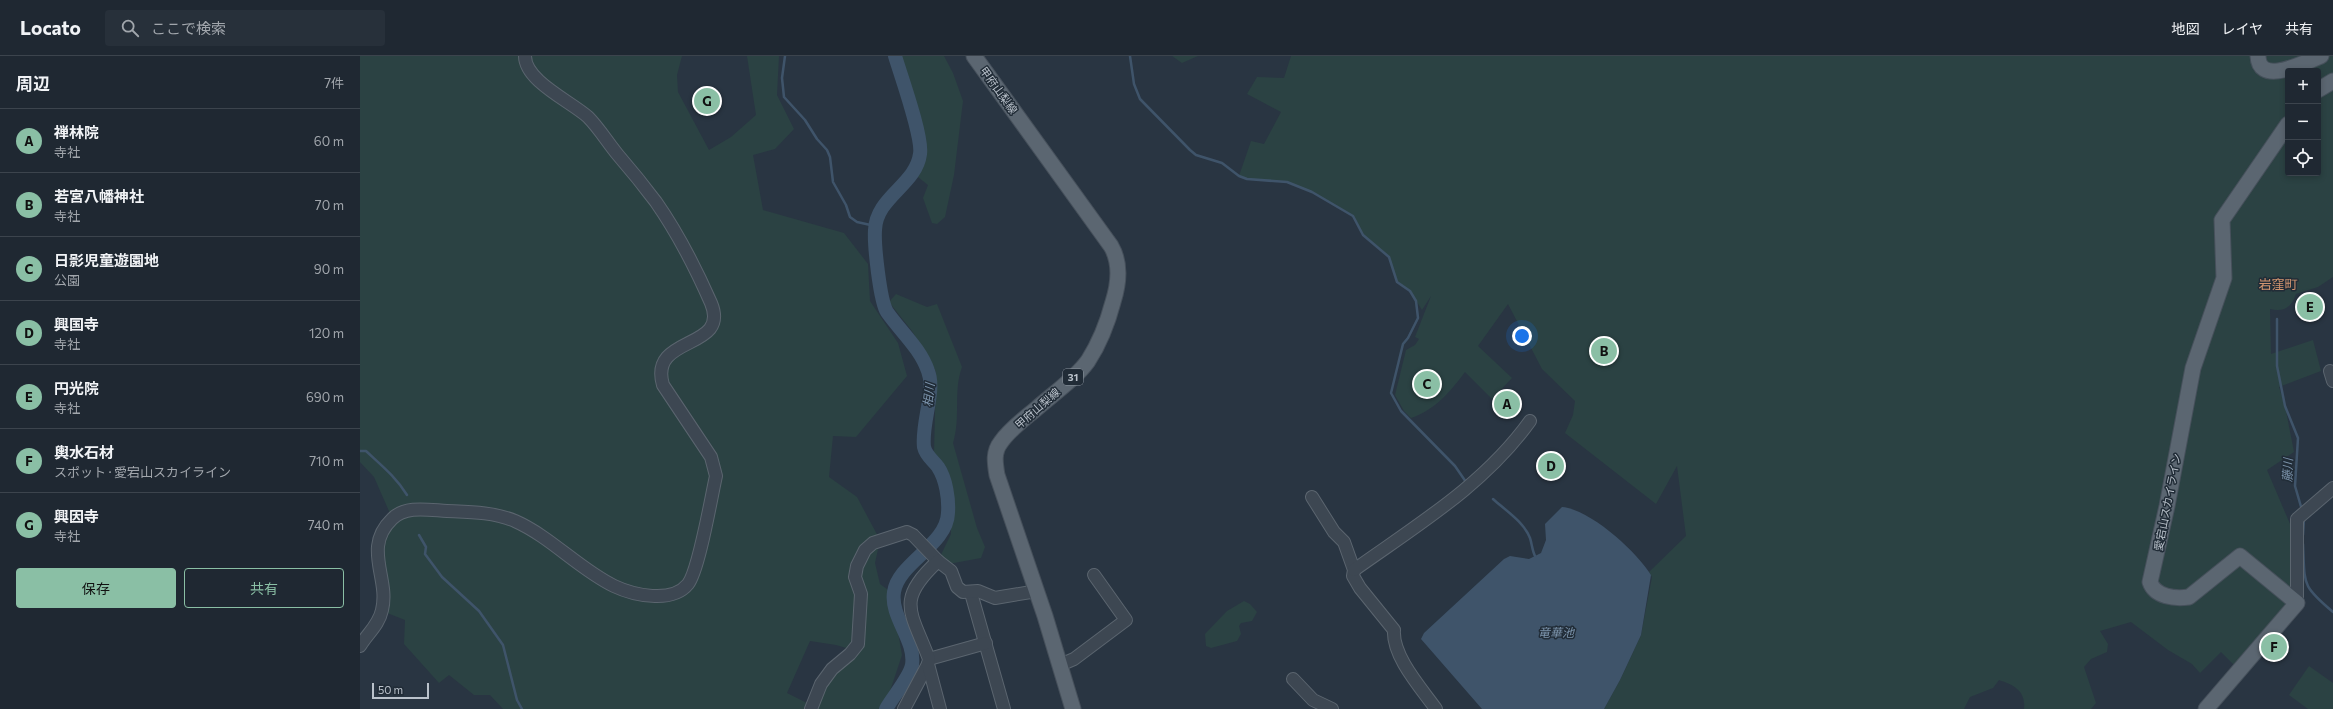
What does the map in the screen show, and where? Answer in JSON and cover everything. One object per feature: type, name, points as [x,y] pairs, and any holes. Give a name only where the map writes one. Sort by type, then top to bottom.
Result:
[{"type":"main road","name":"甲府山梨線","points":[[974,56],[1107,240],[1115,253],[1118,268],[1118,286],[1110,311],[1087,361],[1070,380],[1010,432],[1000,443],[995,453],[997,474],[1037,591],[1073,709]]},
{"type":"main road","points":[[2258,56],[2259,65],[2264,69],[2274,72],[2321,56]]},
{"type":"main road","points":[[2321,88],[2333,81]]},
{"type":"main road","name":"愛宕山スカイライン","points":[[2285,128],[2222,220],[2224,278],[2193,368],[2167,506],[2150,582],[2154,589],[2162,595],[2189,597],[2240,556],[2297,603]]},
{"type":"main road","points":[[2206,709],[2297,603]]},
{"type":"street","points":[[360,646],[374,627],[382,611],[385,592],[377,562],[379,538],[392,518],[411,510],[485,513],[515,522],[613,585],[622,589],[652,596],[669,596],[684,588],[693,574],[716,476],[711,457],[663,385],[661,372],[663,362],[671,352],[698,340],[708,331],[713,320],[711,304],[672,227],[656,202],[588,118],[532,75],[525,64],[525,56]]},
{"type":"street","points":[[1354,570],[1421,524],[1469,487],[1518,437],[1530,421]]},
{"type":"street","points":[[2297,603],[2296,534],[2303,513],[2333,488]]},
{"type":"street","points":[[1312,498],[1334,532],[1344,542],[1354,570],[1353,576],[1360,588],[1394,630],[1393,642],[1409,671],[1436,709]]},
{"type":"street","points":[[811,709],[821,684],[832,669],[850,654],[858,644],[861,594],[855,577],[857,566],[865,550],[873,542],[907,532],[922,544],[938,562],[951,571],[959,590],[971,593],[982,592],[995,598],[1037,591]]},
{"type":"street","points":[[938,562],[921,577],[914,588],[910,601],[929,662],[940,709]]},
{"type":"street","points":[[1060,665],[1074,659],[1126,620],[1094,575]]},
{"type":"street","points":[[971,593],[1004,709]]},
{"type":"street","points":[[904,709],[929,662],[986,644]]},
{"type":"street","points":[[1293,679],[1312,700],[1332,709]]},
{"type":"green space","points":[[360,56],[682,56],[677,75],[678,92],[709,150],[731,137],[756,115],[747,56],[779,56],[777,95],[794,129],[775,149],[753,155],[763,210],[844,233],[868,264],[870,301],[898,343],[907,376],[856,437],[833,436],[829,477],[857,497],[880,540],[875,563],[880,584],[891,592],[902,655],[887,700],[882,709],[503,709],[490,695],[474,695],[449,675],[439,683],[404,644],[405,620],[382,611],[377,562],[392,518],[374,477],[360,462]],"holes":[[[810,641],[836,645],[853,650],[821,684],[813,706],[787,693]]]},
{"type":"green space","points":[[894,56],[944,56],[953,73],[963,101],[954,175],[945,217],[937,224],[932,223],[923,198],[928,185],[913,173],[920,155],[920,142]]},
{"type":"green space","points":[[1172,56],[1198,56],[1182,63]]},
{"type":"green space","points":[[1291,56],[2333,56],[2333,277],[2318,287],[2296,294],[2292,303],[2286,308],[2279,310],[2270,309],[2271,354],[2313,340],[2321,371],[2279,387],[2285,406],[2294,452],[2267,470],[2290,524],[2294,602],[2237,668],[2221,652],[2200,673],[2192,664],[2168,650],[2131,622],[2100,631],[2108,644],[2107,652],[2091,659],[2084,667],[2096,703],[2091,709],[2024,709],[2021,693],[2010,684],[1999,680],[1993,688],[1970,697],[1964,709],[1604,709],[1620,680],[1641,635],[1652,577],[1649,572],[1686,536],[1677,466],[1656,504],[1565,433],[1573,415],[1575,401],[1542,369],[1508,304],[1478,346],[1512,378],[1492,399],[1465,372],[1441,400],[1420,415],[1411,418],[1404,411],[1395,395],[1406,350],[1415,345],[1419,339],[1415,337],[1431,296],[1422,310],[1410,291],[1397,282],[1389,257],[1363,235],[1353,215],[1312,192],[1287,182],[1247,179],[1239,176],[1251,141],[1264,144],[1281,112],[1247,94],[1257,77],[1284,78]]},
{"type":"green space","points":[[896,294],[927,307],[937,304],[962,367],[959,376],[957,424],[953,443],[977,528],[985,547],[981,558],[943,565],[938,561],[951,534],[950,498],[943,472],[936,462],[934,453],[936,372],[912,331],[889,302]]},
{"type":"green space","points":[[1244,601],[1250,604],[1257,612],[1252,621],[1241,623],[1239,626],[1241,634],[1237,641],[1211,648],[1206,646],[1205,634],[1227,611]]},
{"type":"green space","points":[[2309,666],[2333,683],[2333,709],[2308,709],[2289,695]]},
{"type":"water","name":"竜華池","points":[[1562,507],[1586,515],[1599,523],[1635,555],[1651,575],[1641,635],[1620,680],[1604,709],[1482,709],[1421,639],[1424,633],[1504,559],[1510,556],[1529,559],[1541,553],[1546,540],[1545,524]]},
{"type":"waterway","points":[[785,56],[782,78],[784,97],[805,120],[817,139],[827,150],[830,157],[833,182],[846,205],[850,217],[857,222],[875,226]]},
{"type":"waterway","name":"相川","points":[[886,709],[911,670],[912,665],[910,647],[894,601],[894,592],[897,582],[904,572],[940,535],[946,524],[948,513],[947,495],[943,477],[938,467],[926,453],[924,447],[924,428],[930,388],[928,371],[915,347],[887,312],[884,306],[878,272],[875,237],[877,219],[882,209],[917,165],[920,154],[915,121],[895,56]]},
{"type":"waterway","points":[[1130,56],[1134,84],[1140,99],[1196,155],[1222,163],[1239,176],[1247,179],[1287,182],[1312,192],[1353,216],[1363,235],[1389,257],[1397,282],[1410,291],[1416,301],[1418,318],[1408,338],[1403,344],[1391,393],[1401,411],[1455,466],[1466,482]]},
{"type":"waterway","name":"藤川","points":[[2277,319],[2277,366],[2285,406],[2298,438],[2295,486],[2302,510]]},
{"type":"waterway","points":[[360,451],[366,451],[383,466],[398,482],[407,495]]},
{"type":"waterway","points":[[1493,499],[1514,517],[1527,532],[1535,556]]},
{"type":"waterway","name":"藤川","points":[[2303,535],[2304,519]]},
{"type":"waterway","points":[[419,535],[426,547],[425,554],[442,577],[479,611],[503,645],[517,700],[522,709]]},
{"type":"waterway","name":"藤川","points":[[2303,544],[2304,568],[2307,583],[2315,596],[2333,612]]},
{"type":"place","name":"興因寺","points":[[707,101]]},
{"type":"place","name":"円光院","points":[[2310,307]]},
{"type":"place","name":"若宮八幡神社","points":[[1604,351]]},
{"type":"place","name":"日影児童遊園地","points":[[1427,384]]},
{"type":"place","name":"禅林院","points":[[1507,404]]},
{"type":"place","name":"興国寺","points":[[1551,466]]},
{"type":"place","name":"輿水石材","points":[[2274,647]]},
{"type":"district","name":"岩窪町","points":[[2278,284]]}]
